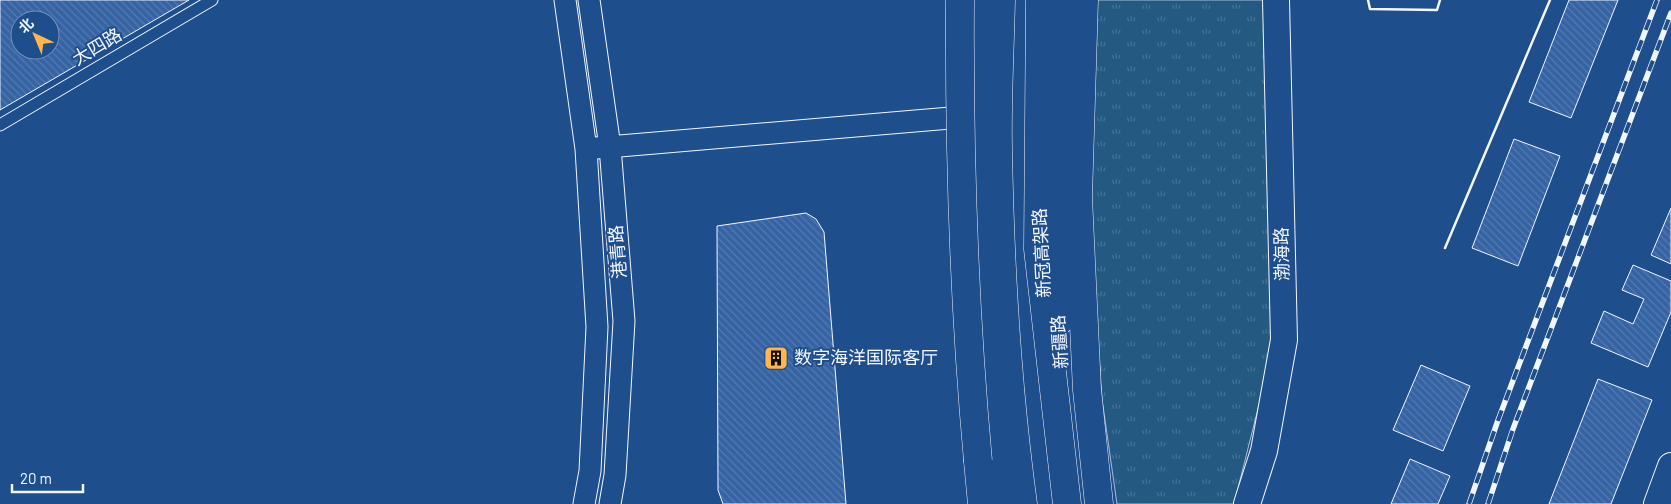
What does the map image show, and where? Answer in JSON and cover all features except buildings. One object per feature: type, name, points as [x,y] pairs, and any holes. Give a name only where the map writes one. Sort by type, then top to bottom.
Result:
[{"type":"main road","points":[[960,0],[959,90],[970,379],[982,504]]},
{"type":"main road","points":[[977,0],[976,116],[981,266],[996,462],[1002,504]]},
{"type":"main road","points":[[1001,0],[998,147],[1004,296],[1016,454],[1023,504]]},
{"type":"main road","name":"新冠高架路","points":[[1040,0],[1038,249],[1067,504]]},
{"type":"main road","name":"新疆路","points":[[1058,0],[1052,232],[1066,417],[1077,504]]},
{"type":"main road","points":[[1084,0],[1078,197],[1087,390],[1099,504]]},
{"type":"street","name":"港青路","points":[[565,0],[586,149],[598,327],[590,471],[584,504]]},
{"type":"street","name":"港青路","points":[[589,0],[610,147],[624,321],[615,475],[610,504]]},
{"type":"street","name":"渤海路","points":[[1247,504],[1264,451],[1284,340],[1276,0]]},
{"type":"street","points":[[586,149],[976,116]]},
{"type":"street","points":[[1657,504],[1671,466]]},
{"type":"lane","name":"大四路","points":[[0,125],[212,0]]},
{"type":"green space","points":[[1097,0],[1267,0],[1276,307],[1270,361],[1234,504],[1117,504],[1102,399],[1090,222]]},
{"type":"railway","points":[[1469,504],[1497,423],[1657,0]]},
{"type":"railway","points":[[1488,504],[1513,429],[1671,13]]},
{"type":"wall","points":[[1368,0],[1370,9],[1437,10],[1440,0]]},
{"type":"wall","points":[[1445,248],[1550,0]]},
{"type":"place","name":"数字海洋国际客厅","points":[[776,358]]}]
